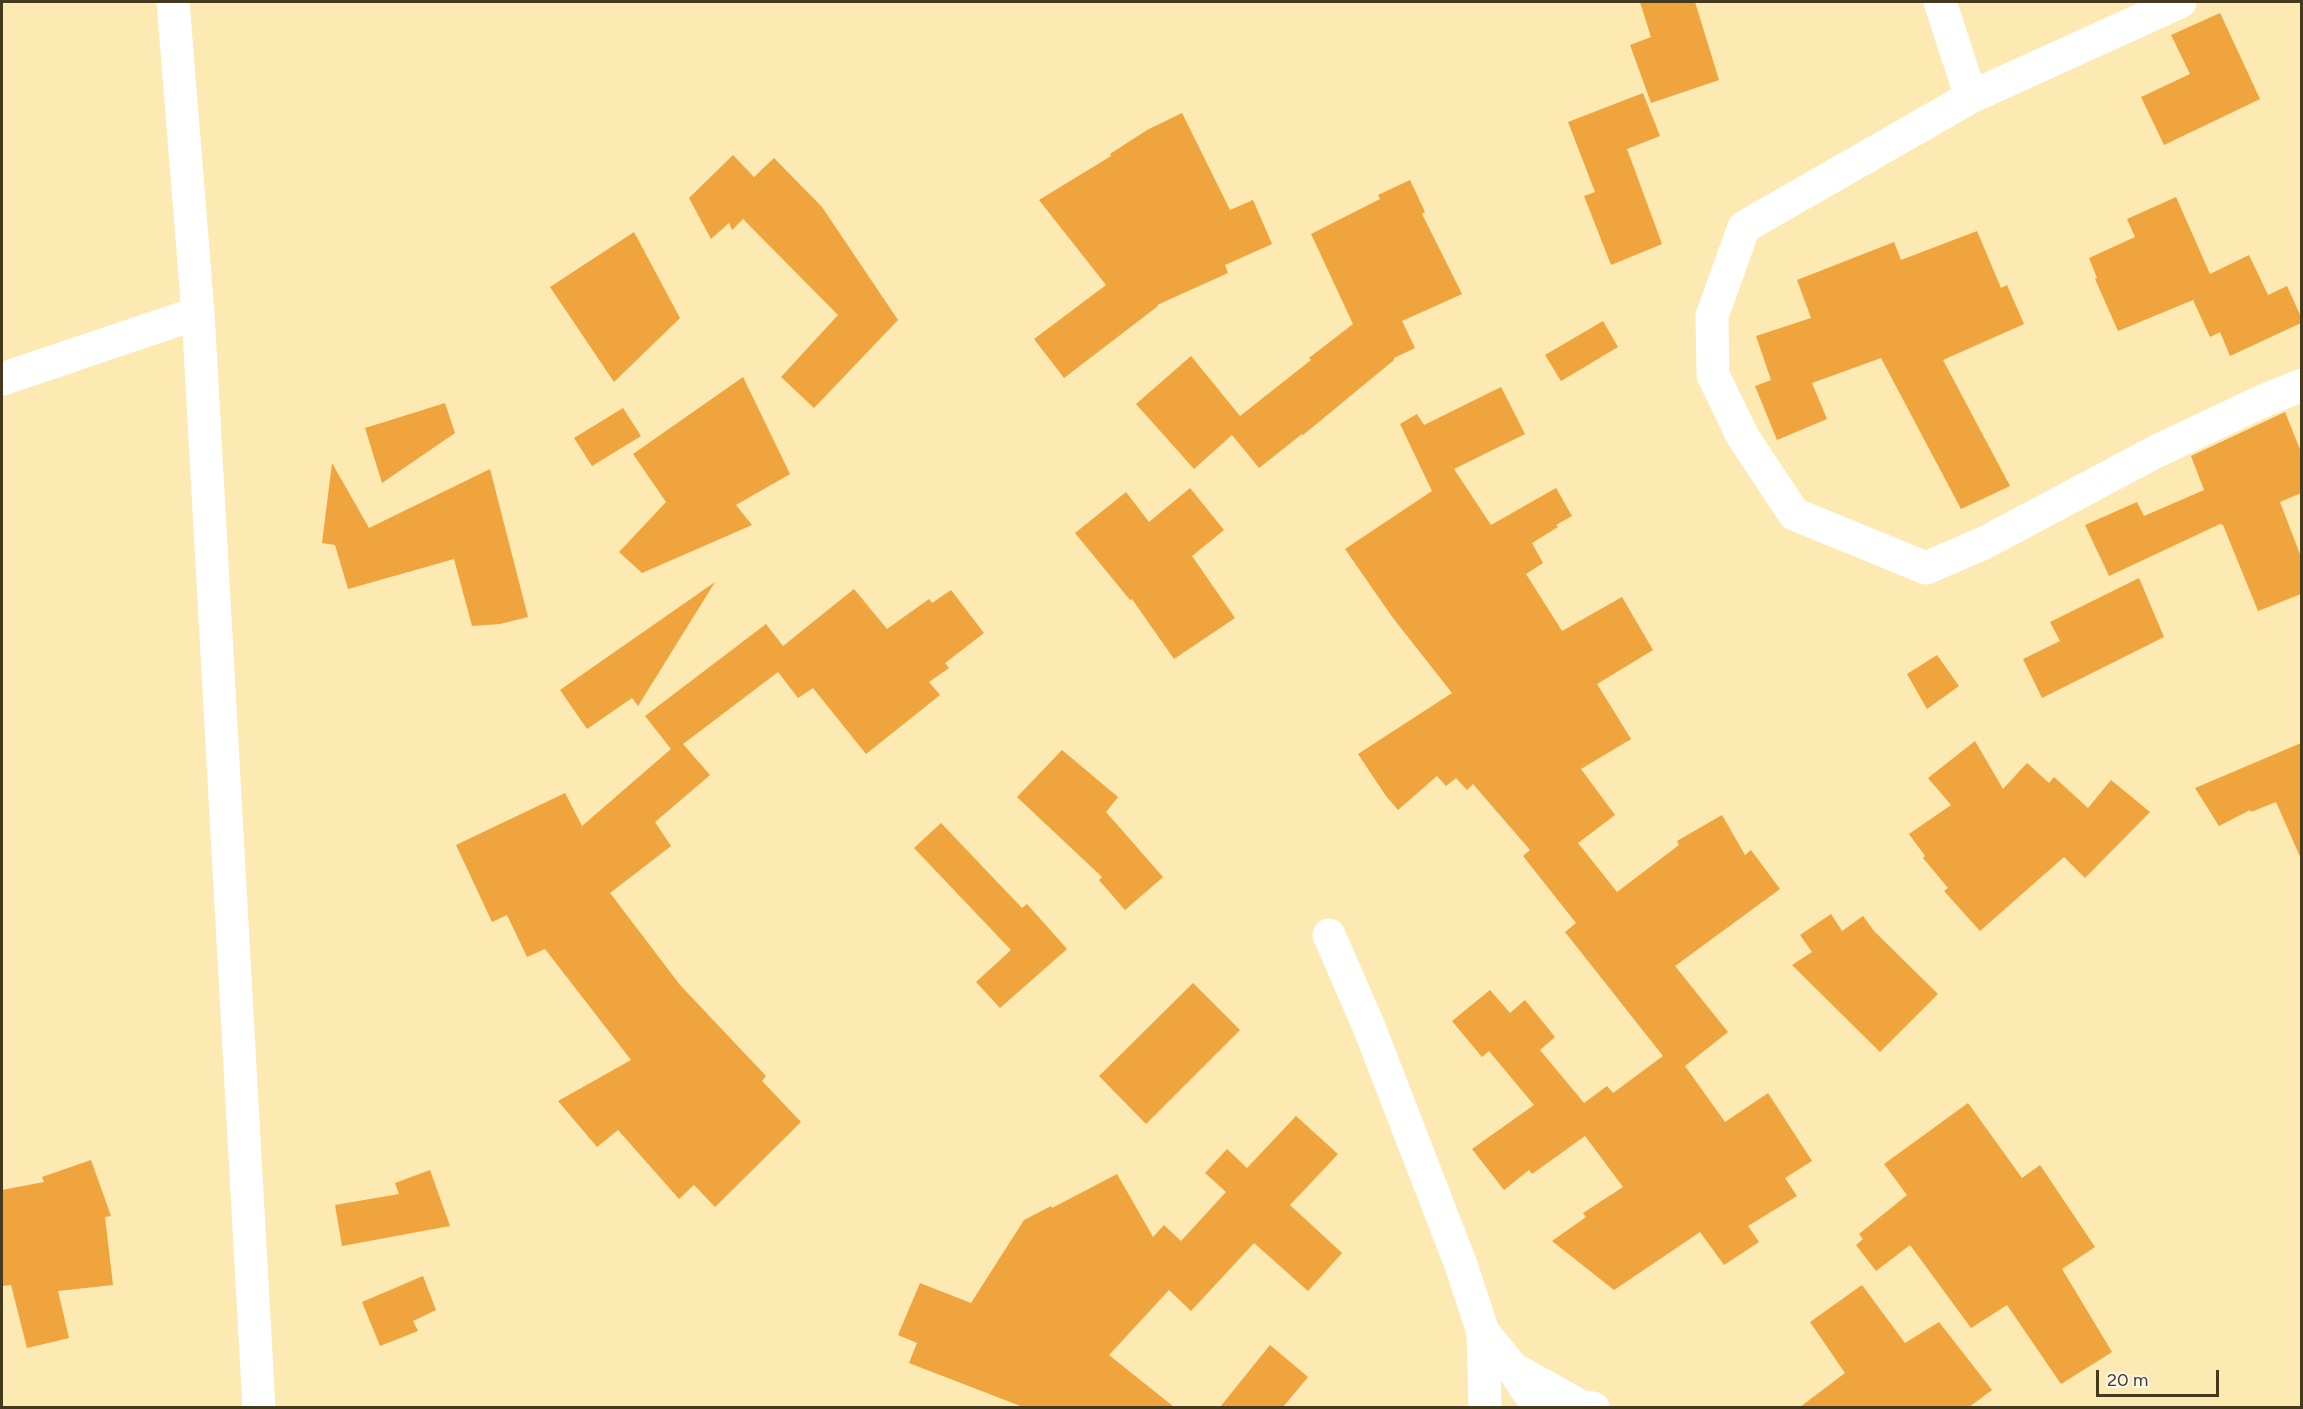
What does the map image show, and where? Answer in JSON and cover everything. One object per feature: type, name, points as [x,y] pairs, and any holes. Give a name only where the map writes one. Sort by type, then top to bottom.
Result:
[{"type":"street","points":[[173,2],[198,313],[260,1407]]},
{"type":"street","points":[[1940,2],[1971,97]]},
{"type":"street","points":[[2180,2],[1971,97],[1744,227],[1712,316],[1713,375],[1743,437],[1794,514],[1926,568],[1986,542],[2155,452],[2301,385]]},
{"type":"street","points":[[2,379],[198,313]]},
{"type":"street","points":[[1329,935],[1369,1027],[1461,1265],[1483,1332],[1485,1407]]},
{"type":"street","points":[[1483,1332],[1513,1369],[1539,1407]]},
{"type":"street","points":[[1513,1369],[1580,1406],[1593,1407]]},
{"type":"building","points":[[1640,2],[1695,2],[1719,80],[1651,103],[1630,45],[1651,37]]},
{"type":"building","points":[[2220,13],[2260,99],[2164,145],[2141,97],[2190,74],[2171,35]]},
{"type":"building","points":[[1643,93],[1660,136],[1627,149],[1662,244],[1611,265],[1584,196],[1595,192],[1568,122]]},
{"type":"building","points":[[1182,113],[1230,210],[1253,200],[1272,244],[1225,265],[1228,273],[1157,305],[1064,378],[1034,339],[1106,285],[1039,200],[1111,156],[1110,154],[1147,130]]},
{"type":"building","points":[[733,155],[754,177],[774,158],[822,207],[898,320],[814,408],[781,377],[838,315],[743,219],[732,230],[729,223],[711,239],[689,198]]},
{"type":"building","points":[[1410,180],[1425,212],[1422,214],[1462,294],[1402,321],[1415,348],[1394,358],[1303,435],[1259,468],[1232,435],[1194,469],[1136,404],[1191,356],[1240,416],[1311,360],[1309,358],[1353,324],[1311,234],[1380,199],[1378,195]]},
{"type":"building","points":[[2176,197],[2210,274],[2249,255],[2268,295],[2287,286],[2301,317],[2301,323],[2230,356],[2220,332],[2210,337],[2193,300],[2118,331],[2095,279],[2097,278],[2089,258],[2135,237],[2127,219]]},
{"type":"building","points":[[1977,231],[2001,288],[2007,285],[2024,324],[1943,360],[2010,486],[1961,509],[1881,358],[1812,383],[1827,419],[1777,440],[1755,386],[1771,380],[1756,336],[1811,318],[1797,280],[1894,242],[1901,260]]},
{"type":"building","points":[[634,232],[680,318],[614,382],[550,287]]},
{"type":"building","points":[[1603,321],[1618,347],[1561,381],[1545,355]]},
{"type":"building","points":[[743,377],[790,474],[736,505],[752,525],[642,573],[619,552],[666,502],[633,454]]},
{"type":"building","points":[[1501,387],[1525,434],[1454,469],[1491,525],[1556,488],[1572,516],[1532,543],[1543,563],[1526,574],[1562,631],[1622,597],[1653,650],[1597,684],[1631,739],[1581,769],[1615,815],[1578,843],[1617,892],[1679,845],[1677,841],[1722,815],[1745,855],[1751,850],[1780,889],[1675,966],[1728,1032],[1685,1066],[1725,1122],[1768,1093],[1812,1161],[1785,1178],[1797,1196],[1748,1226],[1759,1242],[1724,1265],[1700,1232],[1614,1290],[1552,1241],[1586,1217],[1583,1213],[1623,1187],[1585,1136],[1532,1174],[1529,1170],[1504,1190],[1472,1149],[1534,1105],[1489,1051],[1482,1057],[1452,1021],[1490,990],[1510,1013],[1525,1000],[1555,1037],[1540,1050],[1584,1103],[1607,1086],[1613,1093],[1663,1056],[1565,932],[1576,923],[1523,856],[1530,850],[1473,784],[1467,790],[1456,778],[1446,786],[1437,776],[1398,810],[1358,754],[1452,693],[1393,618],[1345,549],[1432,491],[1400,424],[1417,414],[1424,425]]},
{"type":"building","points":[[445,403],[455,433],[382,483],[365,428]]},
{"type":"building","points":[[623,408],[641,436],[592,466],[574,438]]},
{"type":"building","points":[[2285,412],[2301,452],[2301,493],[2280,502],[2301,557],[2301,594],[2258,611],[2223,525],[2220,524],[2109,576],[2085,525],[2137,502],[2144,516],[2204,490],[2191,456]]},
{"type":"building","points":[[332,463],[369,528],[490,469],[528,617],[500,624],[472,626],[454,559],[348,589],[335,545],[322,543]]},
{"type":"building","points":[[1190,488],[1224,530],[1192,556],[1235,618],[1174,659],[1132,599],[1130,600],[1075,533],[1126,492],[1149,522]]},
{"type":"building","points":[[2139,578],[2164,637],[2042,698],[2023,659],[2060,641],[2050,622]]},
{"type":"building","points":[[715,582],[638,706],[632,698],[587,729],[560,690]]},
{"type":"building","points":[[854,589],[887,629],[929,599],[932,603],[951,590],[984,633],[945,663],[949,668],[929,682],[940,695],[866,754],[813,688],[798,698],[778,672],[683,744],[710,775],[655,822],[671,846],[610,893],[680,985],[766,1076],[762,1081],[801,1122],[715,1207],[694,1185],[679,1199],[618,1130],[597,1147],[558,1101],[631,1060],[545,949],[527,957],[507,915],[492,922],[456,845],[565,793],[582,826],[671,749],[645,716],[766,624],[783,646]]},
{"type":"building","points":[[1937,655],[1959,686],[1927,709],[1907,674]]},
{"type":"building","points":[[1975,741],[2003,789],[2027,763],[2049,783],[2054,777],[2088,808],[2111,780],[2150,812],[2085,878],[2064,857],[1980,931],[1944,891],[1948,888],[1923,858],[1925,856],[1909,834],[1951,805],[1928,778]]},
{"type":"building","points":[[2301,743],[2301,859],[2276,802],[2251,812],[2250,810],[2219,826],[2195,788]]},
{"type":"building","points":[[1062,750],[1118,797],[1106,812],[1163,877],[1125,910],[1099,880],[1102,877],[1017,797]]},
{"type":"building","points":[[941,823],[1022,908],[1027,904],[1067,949],[1000,1008],[976,982],[1011,950],[914,848]]},
{"type":"building","points":[[1831,914],[1842,931],[1863,916],[1874,931],[1938,994],[1880,1052],[1792,965],[1812,952],[1800,935]]},
{"type":"building","points":[[1193,983],[1240,1030],[1146,1124],[1099,1076]]},
{"type":"building","points":[[1968,1103],[2022,1178],[2040,1165],[2095,1247],[2062,1269],[2112,1352],[2061,1384],[2007,1305],[1971,1328],[1910,1245],[1876,1271],[1856,1245],[1863,1239],[1859,1234],[1907,1195],[1884,1164]]},
{"type":"building","points":[[1296,1116],[1338,1154],[1290,1205],[1342,1253],[1308,1291],[1254,1243],[1191,1311],[1169,1290],[1109,1355],[1174,1407],[1023,1407],[909,1363],[917,1343],[898,1335],[920,1283],[971,1303],[1024,1220],[1117,1174],[1153,1237],[1164,1225],[1181,1241],[1226,1192],[1205,1173],[1227,1149],[1247,1168]]},
{"type":"building","points":[[91,1160],[111,1216],[105,1217],[113,1285],[58,1291],[69,1338],[27,1348],[11,1285],[2,1286],[2,1190],[44,1182],[42,1177]]},
{"type":"building","points":[[430,1170],[450,1226],[342,1246],[335,1205],[399,1194],[395,1183]]},
{"type":"building","points":[[423,1276],[436,1310],[413,1321],[418,1331],[380,1346],[362,1302]]},
{"type":"building","points":[[1862,1285],[1905,1343],[1939,1322],[1992,1390],[1969,1407],[1800,1407],[1845,1373],[1810,1322]]},
{"type":"building","points":[[1270,1345],[1308,1377],[1283,1407],[1220,1407]]}]
